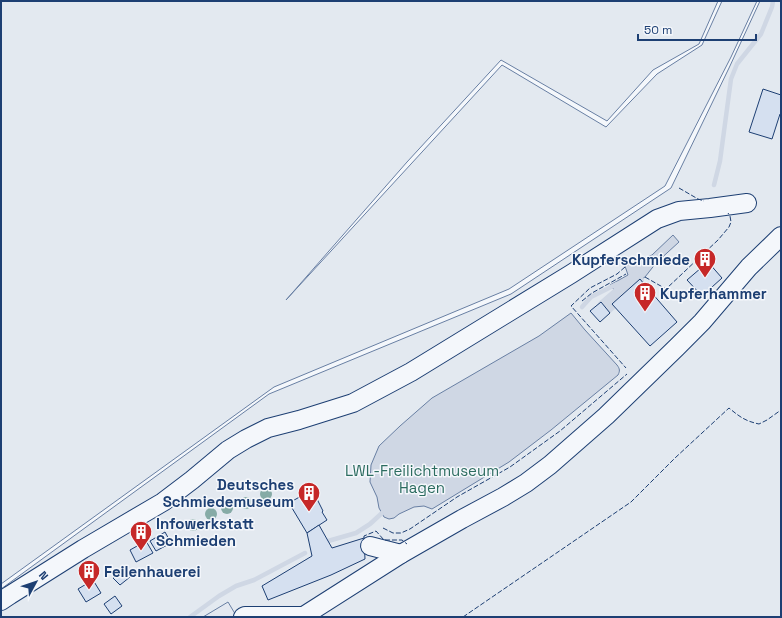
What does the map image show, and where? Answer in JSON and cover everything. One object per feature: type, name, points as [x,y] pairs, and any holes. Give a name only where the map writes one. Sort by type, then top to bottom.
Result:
[{"type":"lane","points":[[1,601],[83,549],[163,502],[228,450],[246,439],[268,428],[299,420],[353,402],[411,372],[571,274],[657,219],[679,211],[747,203]]},
{"type":"lane","points":[[243,617],[303,616],[402,554],[526,483],[550,465],[606,416],[639,374],[702,322],[749,267],[781,236]]},
{"type":"lane","points":[[370,546],[402,554]]},
{"type":"green space","points":[[1,1],[718,1],[699,44],[653,70],[607,121],[501,60],[407,162],[286,300],[502,65],[606,127],[657,74],[702,45],[722,1],[757,1],[731,57],[665,186],[509,289],[274,387],[1,584]]},
{"type":"green space","name":"LWL-Freilichtmuseum Hagen","points":[[760,1],[781,1],[781,617],[1,617],[1,589],[269,394],[511,294],[671,188]]},
{"type":"shaded area","points":[[673,235],[679,242],[656,263],[645,277],[638,281],[632,278],[616,292],[610,285],[628,275],[625,266],[652,255]]},
{"type":"shaded area","points":[[571,313],[617,365],[619,368],[618,375],[509,462],[432,509],[424,506],[414,507],[394,518],[389,519],[384,517],[379,508],[377,497],[370,482],[371,465],[379,446],[432,398],[539,336]]},
{"type":"shaded area","points":[[228,602],[237,617],[203,617]]},
{"type":"building","points":[[763,89],[781,95],[781,115],[780,114],[772,139],[749,132]]},
{"type":"building","name":"Kupferschmiede","points":[[708,262],[722,278],[702,296],[687,280]]},
{"type":"building","name":"Kupferhammer","points":[[640,279],[648,289],[649,287],[652,291],[651,292],[677,322],[650,346],[612,304]]},
{"type":"building","points":[[601,302],[610,313],[600,322],[590,311]]},
{"type":"building","name":"Deutsches Schmiedemuseum","points":[[310,491],[315,500],[317,499],[327,520],[307,533],[289,503]]},
{"type":"building","points":[[319,525],[332,548],[364,538],[365,559],[331,575],[268,600],[262,586],[312,556],[307,533]]},
{"type":"building","points":[[165,532],[171,543],[156,551],[150,541]]},
{"type":"building","name":"Infowerkstatt Schmieden","points":[[146,541],[153,553],[136,562],[130,550]]},
{"type":"building","points":[[124,570],[130,577],[120,585],[113,578]]},
{"type":"building","name":"Feilenhauerei","points":[[93,580],[101,593],[86,602],[78,589]]},
{"type":"building","points":[[115,596],[122,606],[111,614],[104,604]]},
{"type":"waterway","points":[[714,185],[720,161],[731,79],[737,64],[761,34],[773,1]]},
{"type":"waterway","points":[[605,307],[636,280]]},
{"type":"waterway","points":[[582,307],[591,297],[617,284]]},
{"type":"waterway","points":[[328,541],[356,533],[370,524],[382,513]]},
{"type":"waterway","points":[[190,617],[219,596],[236,586],[254,580],[305,553]]},
{"type":"fence","points":[[679,188],[704,201]]},
{"type":"fence","points":[[645,277],[666,289],[718,240],[729,227],[731,222],[728,213]]},
{"type":"fence","points":[[625,267],[617,274],[590,288],[571,306],[626,368]]},
{"type":"fence","points":[[582,301],[592,293],[626,274]]},
{"type":"fence","points":[[383,528],[393,533],[401,533],[410,529],[457,497],[510,467],[560,431],[627,374]]},
{"type":"fence","points":[[463,617],[631,502],[675,458],[729,408],[750,422],[759,424],[781,410]]},
{"type":"fence","points":[[364,538],[364,536],[376,531],[384,540],[402,540],[407,544]]},
{"type":"place","name":"Kupferschmiede","points":[[705,278]]},
{"type":"place","name":"Kupferhammer","points":[[645,312]]},
{"type":"place","name":"Deutsches Schmiedemuseum","points":[[309,512]]},
{"type":"place","name":"Infowerkstatt Schmieden","points":[[141,552]]},
{"type":"place","name":"Feilenhauerei","points":[[89,590]]}]
